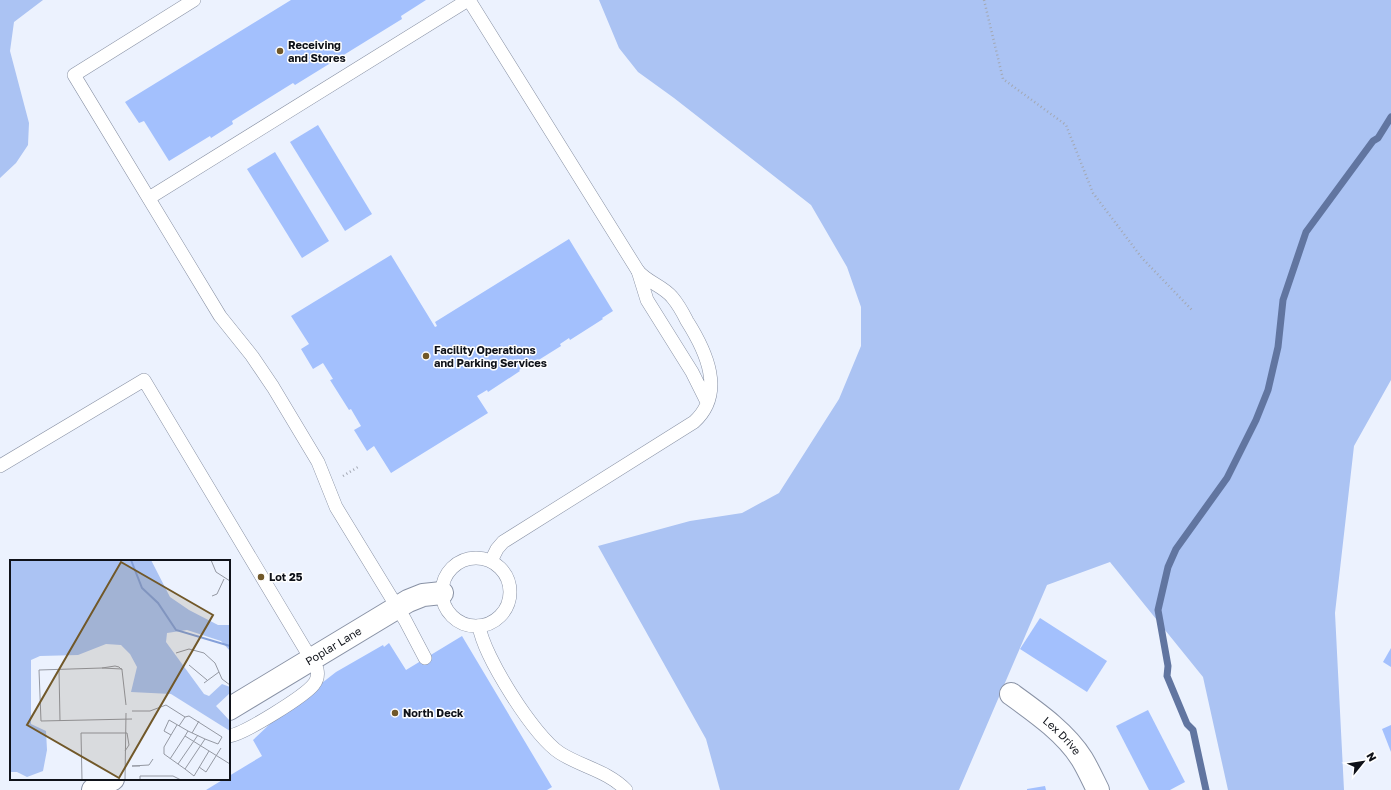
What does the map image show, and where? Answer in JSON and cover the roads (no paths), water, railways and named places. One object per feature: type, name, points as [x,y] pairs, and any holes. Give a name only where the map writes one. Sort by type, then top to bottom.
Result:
[{"type":"street","name":"Poplar Lane","points":[[230,708],[397,607],[416,597],[442,593]]},
{"type":"street","name":"Lex Drive","points":[[1011,694],[1036,712],[1068,742],[1082,759],[1098,790]]},
{"type":"lane","points":[[194,0],[74,75],[220,316],[252,356],[273,387],[318,462],[336,508],[397,607],[424,658]]},
{"type":"lane","points":[[149,198],[468,0],[638,271],[647,300],[692,372],[707,402]]},
{"type":"lane","points":[[491,561],[497,548],[503,542],[694,422],[703,413],[707,402],[711,378],[708,360],[698,338],[674,298],[638,271]]},
{"type":"lane","points":[[0,466],[144,380],[312,659],[318,674],[314,684],[261,722],[230,736]]},
{"type":"lane","points":[[481,558],[491,561],[506,574],[510,583],[509,602],[504,612],[498,619],[489,624],[479,626],[470,625],[454,618],[444,602],[442,593],[443,583],[447,574],[462,561],[481,558]]},
{"type":"lane","points":[[479,626],[483,642],[502,677],[542,738],[561,753],[610,776],[626,790]]},
{"type":"waterway","points":[[1206,790],[1193,730],[1187,724],[1167,676],[1168,666],[1158,610],[1168,567],[1176,549],[1227,478],[1256,420],[1268,390],[1278,347],[1283,300],[1306,232],[1373,141],[1378,138],[1391,117]]},
{"type":"place","name":"Receiving and Stores","points":[[280,51]]},
{"type":"place","name":"Facility Operations and Parking Services","points":[[426,356]]},
{"type":"place","name":"Lot 25","points":[[261,577]]},
{"type":"place","name":"North Deck","points":[[395,713]]}]
